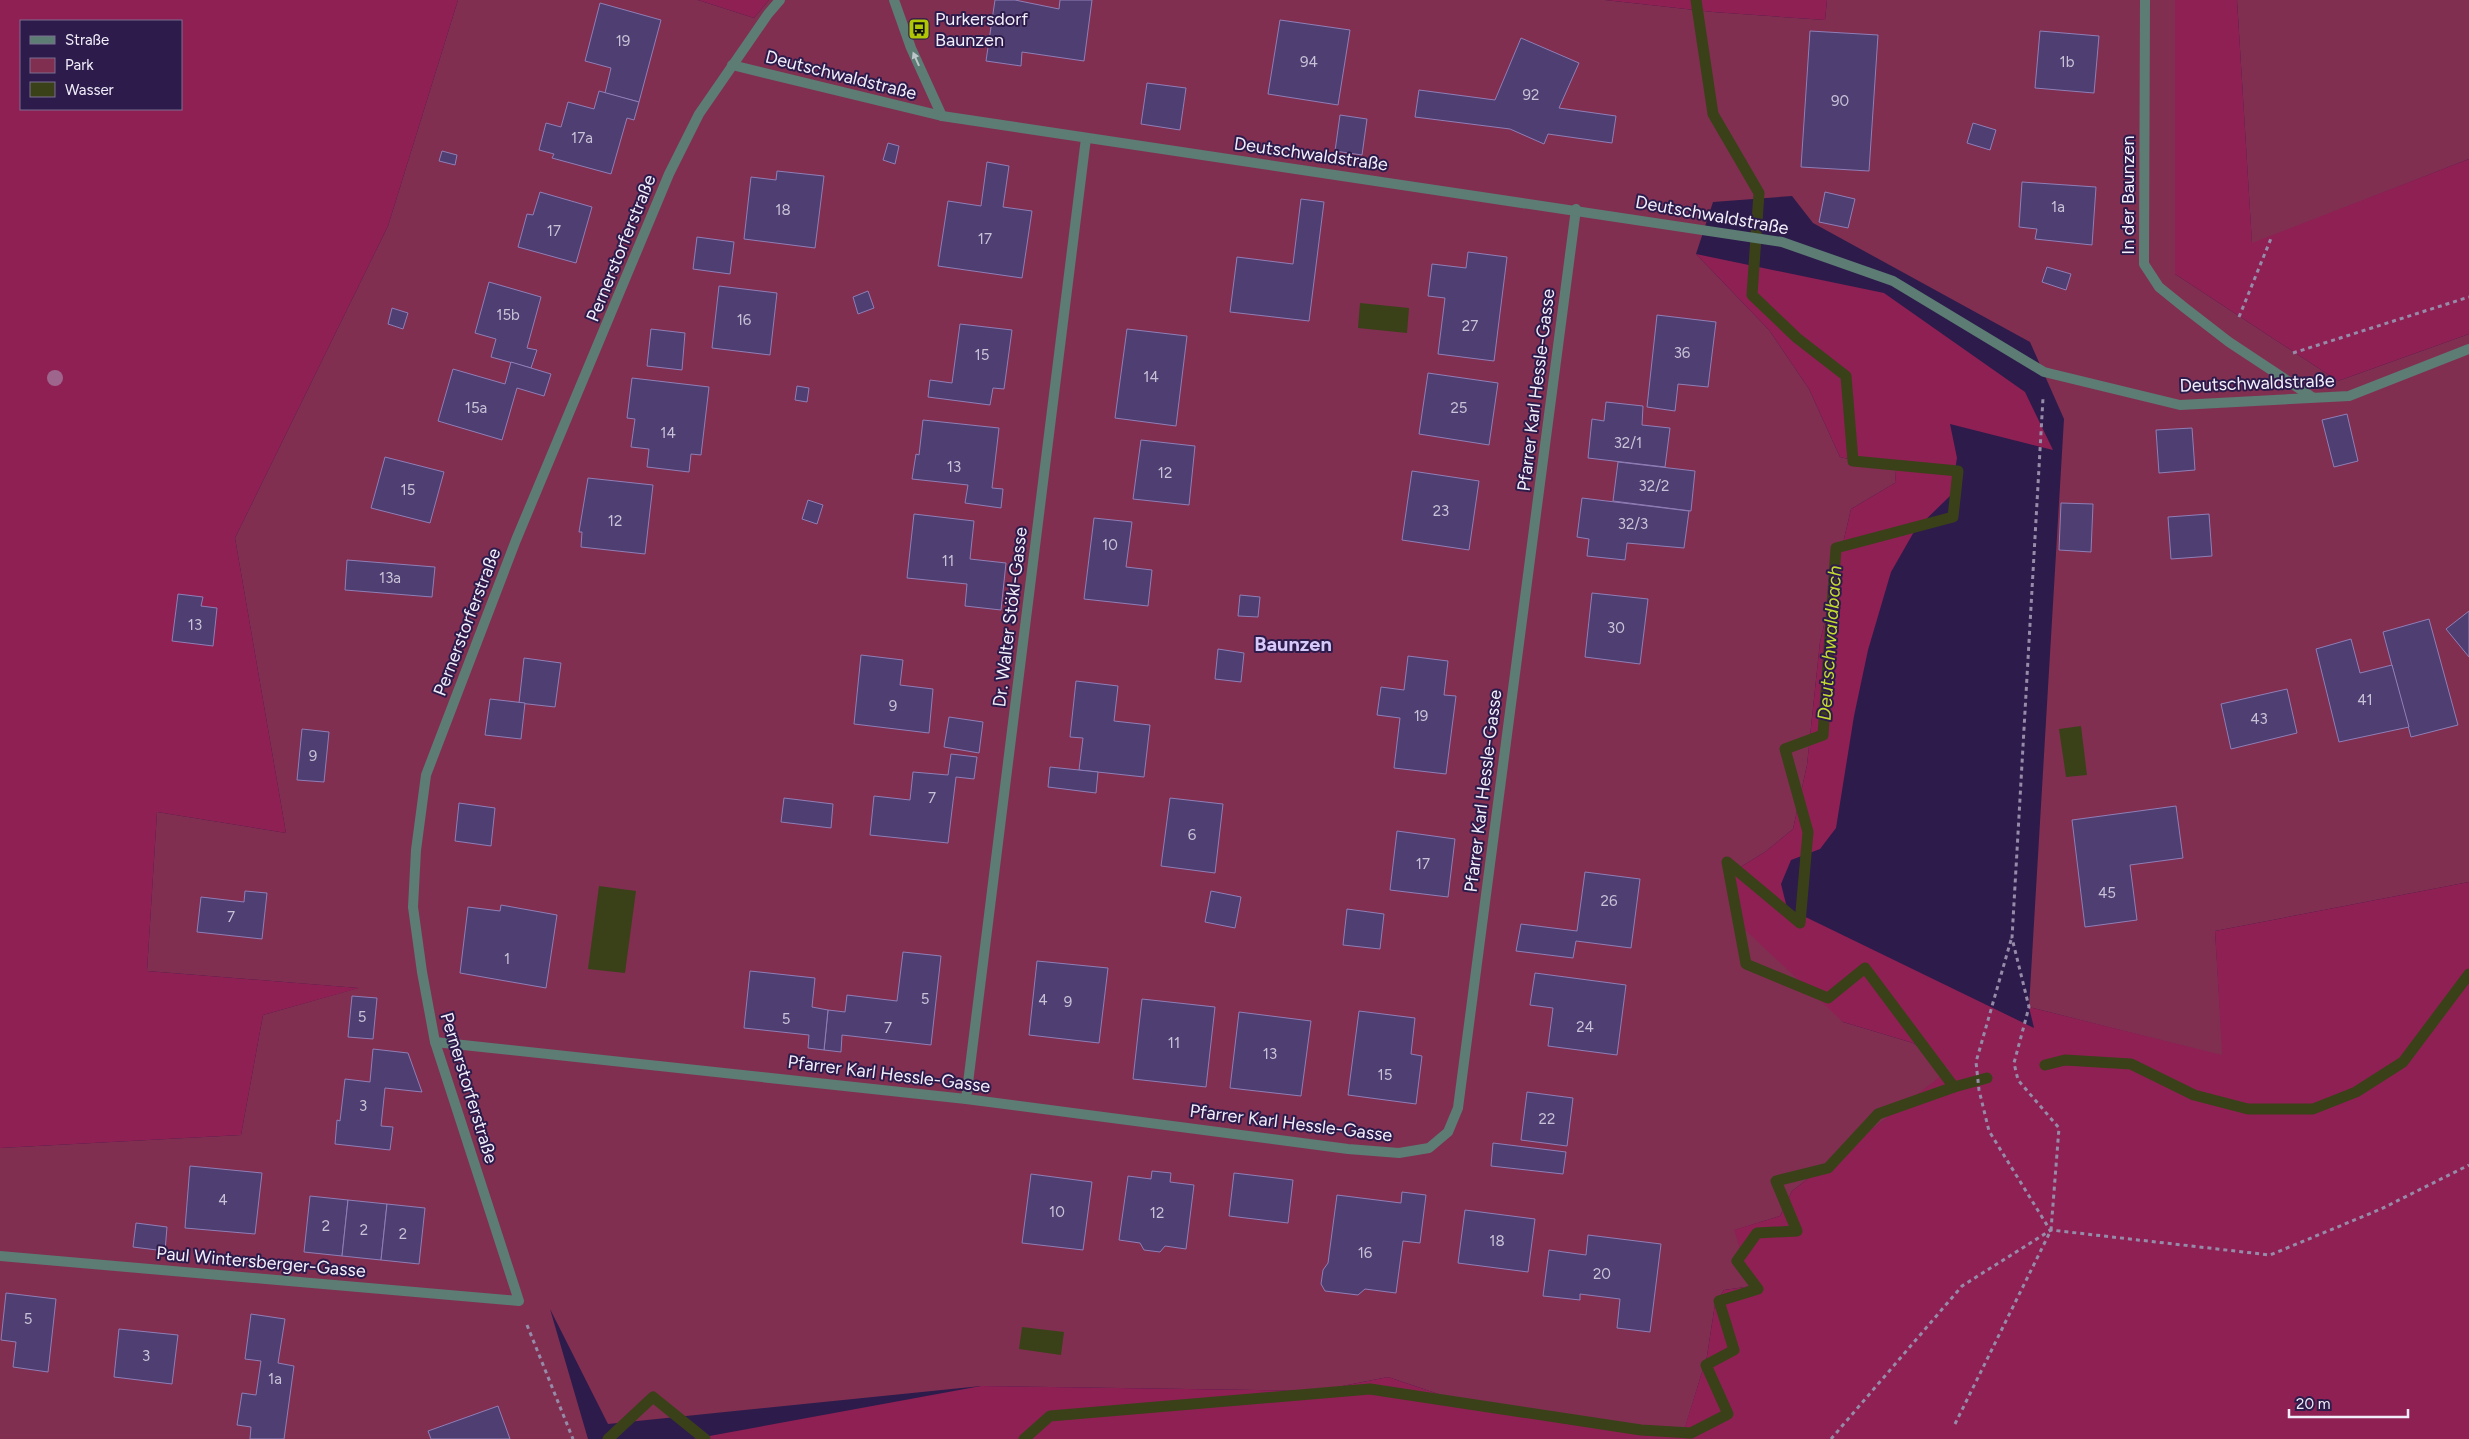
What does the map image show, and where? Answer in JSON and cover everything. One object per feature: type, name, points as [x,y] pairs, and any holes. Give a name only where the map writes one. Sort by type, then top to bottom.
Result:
[{"type":"street","name":"Pernerstorferstraße","points":[[519,1301],[435,1042],[422,972],[413,907],[416,850],[426,775],[516,540],[669,174],[699,114],[768,14],[780,0]]},
{"type":"street","name":"Deutschwaldstraße","points":[[894,0],[906,35],[942,116]]},
{"type":"street","name":"In der Baunzen","points":[[2145,0],[2144,264],[2159,287],[2229,342],[2312,398]]},
{"type":"street","name":"Deutschwaldstraße","points":[[732,65],[942,116],[1576,209],[1782,242],[1893,282],[2044,372],[2180,404],[2350,396],[2469,349]]},
{"type":"street","name":"Dr. Walter Stökl-Gasse","points":[[966,1099],[1086,138]]},
{"type":"street","name":"Pfarrer Karl Hessle-Gasse","points":[[435,1042],[966,1099],[1399,1153],[1429,1148],[1448,1132],[1458,1108],[1576,209]]},
{"type":"street","name":"Paul Wintersberger-Gasse","points":[[0,1256],[519,1301]]},
{"type":"path","points":[[2229,342],[2272,236]]},
{"type":"path","points":[[2262,364],[2469,297]]},
{"type":"path","points":[[2044,372],[2012,938],[1976,1062],[1979,1090],[1989,1132],[2051,1230]]},
{"type":"path","points":[[1955,1424],[2051,1230],[2059,1128],[2018,1080],[2014,1063],[2029,1007],[2012,938]]},
{"type":"path","points":[[1831,1439],[1962,1286],[2051,1230],[2270,1255],[2381,1209],[2469,1165]]},
{"type":"path","points":[[519,1301],[573,1439]]},
{"type":"green space","points":[[458,0],[698,0],[754,18],[769,0],[1605,0],[1713,12],[1825,20],[1827,0],[2175,0],[2175,274],[2338,381],[2469,334],[2469,882],[2215,931],[2223,1056],[2029,1007],[2064,419],[2030,342],[1813,223],[1792,196],[1713,202],[1696,254],[1769,330],[1809,389],[1840,457],[1896,470],[1895,483],[1851,509],[1820,642],[1807,765],[1793,829],[1765,852],[1734,871],[1843,1022],[1913,1043],[1951,1069],[1792,1191],[1780,1216],[1735,1230],[1752,1286],[1724,1290],[1715,1304],[1707,1356],[1684,1431],[1471,1405],[1388,1377],[1317,1391],[981,1386],[608,1424],[550,1309],[588,1439],[0,1439],[0,1148],[241,1135],[263,1015],[358,988],[147,971],[157,812],[286,833],[235,538],[388,226]]},
{"type":"green space","points":[[2237,0],[2469,0],[2469,159],[2252,244]]},
{"type":"shaded area","points":[[0,0],[458,0],[388,226],[235,538],[286,833],[157,812],[147,971],[359,988],[263,1015],[241,1135],[0,1148]]},
{"type":"shaded area","points":[[698,0],[769,0],[754,18]]},
{"type":"shaded area","points":[[1605,0],[1827,0],[1825,20],[1713,12]]},
{"type":"shaded area","points":[[2175,0],[2237,0],[2252,243],[2469,159],[2469,334],[2338,381],[2175,274]]},
{"type":"shaded area","points":[[1696,254],[1884,293],[2025,392],[2053,450],[1950,424],[1957,458],[1951,495],[1915,530],[1891,572],[1868,650],[1854,716],[1836,828],[1820,849],[1791,860],[1781,884],[1787,908],[2034,1028],[2029,1007],[2222,1055],[2215,931],[2469,882],[2469,1439],[693,1439],[981,1386],[1317,1391],[1388,1377],[1471,1405],[1684,1430],[1707,1356],[1715,1304],[1724,1290],[1752,1286],[1734,1230],[1780,1216],[1792,1191],[1950,1069],[1913,1043],[1843,1022],[1740,925],[1734,871],[1765,852],[1793,829],[1807,765],[1820,642],[1851,509],[1895,483],[1896,470],[1840,457],[1809,389],[1769,330]]},
{"type":"water","points":[[1360,303],[1409,308],[1407,333],[1358,328]]},
{"type":"water","points":[[2081,726],[2087,775],[2066,777],[2059,729]]},
{"type":"water","points":[[599,886],[636,891],[625,973],[588,969]]},
{"type":"water","points":[[1022,1327],[1064,1332],[1061,1355],[1019,1349]]},
{"type":"building","points":[[995,0],[1015,0],[1059,9],[1060,0],[1092,0],[1084,61],[1022,52],[1021,66],[986,61]]},
{"type":"building","points":[[600,3],[661,20],[639,102],[605,93],[611,68],[585,61]]},
{"type":"building","points":[[1280,20],[1350,30],[1338,105],[1268,94]]},
{"type":"building","points":[[1810,31],[1878,35],[1869,171],[1801,167]]},
{"type":"building","points":[[2040,31],[2099,36],[2094,93],[2035,88]]},
{"type":"building","points":[[1521,38],[1579,63],[1559,108],[1616,116],[1612,143],[1548,134],[1544,144],[1510,129],[1415,117],[1419,90],[1495,100]]},
{"type":"building","points":[[1147,83],[1186,88],[1180,130],[1141,124]]},
{"type":"building","points":[[599,91],[639,102],[634,120],[627,118],[611,174],[552,158],[554,154],[539,150],[546,123],[561,127],[568,102],[594,109]]},
{"type":"building","points":[[1340,115],[1367,119],[1362,155],[1335,151]]},
{"type":"building","points":[[1973,123],[1996,130],[1990,150],[1967,143]]},
{"type":"building","points":[[888,143],[899,146],[895,164],[883,160]]},
{"type":"building","points":[[442,151],[457,155],[455,165],[439,161]]},
{"type":"building","points":[[987,162],[1009,166],[1003,207],[1032,211],[1022,278],[938,266],[948,201],[981,206]]},
{"type":"building","points":[[777,171],[824,176],[815,248],[744,239],[751,177],[776,180]]},
{"type":"building","points":[[2022,182],[2096,187],[2092,245],[2035,239],[2037,229],[2019,227]]},
{"type":"building","points":[[540,192],[592,207],[576,263],[518,247],[527,214],[533,215]]},
{"type":"building","points":[[1825,192],[1855,199],[1848,228],[1819,222]]},
{"type":"building","points":[[1301,199],[1324,202],[1309,321],[1230,312],[1237,257],[1293,264]]},
{"type":"building","points":[[697,237],[734,242],[730,274],[693,269]]},
{"type":"building","points":[[1468,252],[1507,257],[1494,361],[1438,354],[1445,298],[1428,296],[1432,264],[1466,268]]},
{"type":"building","points":[[2047,267],[2071,274],[2066,290],[2042,282]]},
{"type":"building","points":[[489,282],[541,297],[527,348],[537,350],[531,368],[491,357],[496,339],[475,333]]},
{"type":"building","points":[[719,286],[777,293],[770,355],[712,348]]},
{"type":"building","points":[[868,291],[874,308],[858,314],[853,297]]},
{"type":"building","points":[[392,308],[408,313],[403,329],[388,324]]},
{"type":"building","points":[[1657,315],[1716,322],[1708,387],[1678,384],[1675,411],[1647,407]]},
{"type":"building","points":[[960,324],[1012,330],[1004,389],[993,388],[990,405],[928,397],[930,380],[952,383]]},
{"type":"building","points":[[651,329],[685,333],[682,370],[647,366]]},
{"type":"building","points":[[1127,329],[1187,336],[1176,426],[1115,418]]},
{"type":"building","points":[[511,362],[551,374],[544,396],[517,388],[502,440],[438,421],[453,369],[505,384]]},
{"type":"building","points":[[1428,373],[1498,383],[1489,445],[1419,434]]},
{"type":"building","points":[[632,378],[709,387],[701,455],[691,454],[689,472],[647,467],[649,449],[631,447],[635,419],[627,418]]},
{"type":"building","points":[[797,386],[809,388],[807,402],[795,400]]},
{"type":"building","points":[[1606,402],[1643,406],[1642,425],[1670,428],[1665,467],[1588,458],[1592,419],[1604,421]]},
{"type":"building","points":[[2347,414],[2358,461],[2334,467],[2322,420]]},
{"type":"building","points":[[923,420],[999,428],[992,488],[1003,489],[1001,508],[965,503],[968,485],[912,479],[916,454],[919,455]]},
{"type":"building","points":[[2192,428],[2195,470],[2159,473],[2156,430]]},
{"type":"building","points":[[1141,440],[1195,446],[1189,505],[1133,499]]},
{"type":"building","points":[[385,457],[444,472],[430,523],[371,508]]},
{"type":"building","points":[[1618,462],[1695,471],[1691,511],[1613,501]]},
{"type":"building","points":[[1412,471],[1479,481],[1469,550],[1402,540]]},
{"type":"building","points":[[588,478],[653,485],[645,554],[581,547],[582,532],[579,532]]},
{"type":"building","points":[[1582,498],[1689,511],[1684,548],[1627,543],[1625,560],[1587,556],[1589,539],[1577,537]]},
{"type":"building","points":[[808,500],[823,505],[817,524],[802,519]]},
{"type":"building","points":[[2061,503],[2093,504],[2091,552],[2059,550]]},
{"type":"building","points":[[914,514],[974,521],[970,559],[1006,563],[1001,610],[965,606],[967,584],[907,578]]},
{"type":"building","points":[[2209,514],[2212,556],[2171,559],[2168,517]]},
{"type":"building","points":[[1094,518],[1132,522],[1126,567],[1152,570],[1148,606],[1084,599]]},
{"type":"building","points":[[347,560],[435,567],[432,597],[345,590]]},
{"type":"building","points":[[1592,593],[1648,599],[1640,664],[1585,657]]},
{"type":"building","points":[[178,594],[203,597],[201,606],[217,608],[213,646],[172,641]]},
{"type":"building","points":[[1240,595],[1260,597],[1258,617],[1238,616]]},
{"type":"building","points":[[2469,611],[2469,657],[2446,629]]},
{"type":"building","points":[[2429,619],[2458,725],[2411,737],[2383,632]]},
{"type":"building","points":[[2351,639],[2360,673],[2392,665],[2409,727],[2339,742],[2316,649]]},
{"type":"building","points":[[1218,649],[1244,653],[1241,682],[1215,679]]},
{"type":"building","points":[[861,655],[903,660],[900,685],[933,689],[929,733],[854,724]]},
{"type":"building","points":[[1408,656],[1448,661],[1444,695],[1456,696],[1446,774],[1394,768],[1400,718],[1377,715],[1381,687],[1404,690]]},
{"type":"building","points":[[524,658],[561,663],[555,707],[519,703]]},
{"type":"building","points":[[1076,681],[1118,686],[1114,721],[1150,725],[1144,777],[1079,770],[1083,738],[1070,737]]},
{"type":"building","points":[[2287,689],[2297,733],[2231,749],[2221,704]]},
{"type":"building","points":[[490,699],[525,703],[521,739],[485,735]]},
{"type":"building","points":[[949,717],[983,722],[979,753],[944,747]]},
{"type":"building","points":[[302,729],[329,732],[324,782],[297,780]]},
{"type":"building","points":[[951,754],[977,757],[974,779],[956,777],[948,843],[870,835],[874,796],[910,800],[913,772],[948,775]]},
{"type":"building","points":[[1050,767],[1098,772],[1096,793],[1048,787]]},
{"type":"building","points":[[784,798],[833,804],[831,828],[781,822]]},
{"type":"building","points":[[1170,798],[1223,804],[1215,873],[1161,866]]},
{"type":"building","points":[[459,803],[495,808],[491,846],[455,841]]},
{"type":"building","points":[[2176,806],[2183,858],[2130,865],[2137,920],[2085,927],[2072,820]]},
{"type":"building","points":[[1397,831],[1455,839],[1448,897],[1390,890]]},
{"type":"building","points":[[1585,872],[1640,879],[1631,948],[1576,941],[1573,958],[1516,951],[1521,924],[1577,931]]},
{"type":"building","points":[[245,891],[267,893],[262,939],[197,932],[201,897],[244,902]]},
{"type":"building","points":[[1211,891],[1241,897],[1235,928],[1205,922]]},
{"type":"building","points":[[501,905],[557,915],[546,988],[460,973],[468,907],[500,911]]},
{"type":"building","points":[[1347,909],[1384,914],[1380,949],[1343,945]]},
{"type":"building","points":[[903,952],[941,956],[931,1045],[842,1035],[841,1052],[824,1050],[828,1010],[845,1012],[847,995],[897,1001]]},
{"type":"building","points":[[1037,961],[1108,968],[1099,1043],[1029,1035]]},
{"type":"building","points":[[750,971],[815,978],[812,1007],[828,1010],[824,1050],[808,1048],[809,1035],[744,1028]]},
{"type":"building","points":[[1535,973],[1626,985],[1617,1055],[1548,1046],[1553,1008],[1530,1005]]},
{"type":"building","points":[[352,996],[377,998],[373,1039],[348,1037]]},
{"type":"building","points":[[1142,999],[1215,1007],[1206,1087],[1133,1079]]},
{"type":"building","points":[[1359,1011],[1415,1018],[1411,1054],[1422,1056],[1416,1104],[1348,1095]]},
{"type":"building","points":[[1239,1012],[1311,1021],[1301,1096],[1230,1088]]},
{"type":"building","points":[[373,1049],[408,1053],[422,1092],[385,1088],[381,1126],[393,1127],[390,1150],[335,1144],[337,1120],[340,1121],[345,1079],[370,1082]]},
{"type":"building","points":[[1527,1092],[1573,1098],[1567,1146],[1521,1140]]},
{"type":"building","points":[[1493,1143],[1566,1152],[1563,1174],[1491,1166]]},
{"type":"building","points":[[190,1166],[262,1173],[255,1234],[185,1228]]},
{"type":"building","points":[[1152,1171],[1171,1173],[1170,1182],[1194,1185],[1186,1249],[1165,1246],[1160,1252],[1144,1250],[1140,1243],[1119,1240],[1128,1176],[1151,1179]]},
{"type":"building","points":[[1234,1173],[1293,1180],[1288,1223],[1229,1216]]},
{"type":"building","points":[[1031,1174],[1092,1182],[1083,1250],[1022,1243]]},
{"type":"building","points":[[1402,1192],[1426,1195],[1420,1243],[1403,1241],[1396,1293],[1365,1289],[1358,1295],[1325,1291],[1321,1284],[1323,1270],[1328,1263],[1337,1195],[1401,1203]]},
{"type":"building","points":[[310,1196],[348,1200],[342,1256],[304,1252]]},
{"type":"building","points":[[348,1200],[387,1204],[381,1260],[342,1256]]},
{"type":"building","points":[[387,1204],[425,1208],[419,1264],[381,1260]]},
{"type":"building","points":[[1465,1210],[1535,1219],[1528,1272],[1458,1263]]},
{"type":"building","points":[[136,1223],[167,1227],[165,1251],[133,1247]]},
{"type":"building","points":[[1588,1235],[1661,1244],[1650,1332],[1617,1328],[1620,1299],[1580,1294],[1580,1300],[1543,1296],[1549,1250],[1586,1255]]},
{"type":"building","points":[[6,1293],[56,1299],[48,1372],[13,1367],[16,1342],[1,1340]]},
{"type":"building","points":[[251,1314],[285,1319],[278,1363],[294,1366],[284,1439],[250,1439],[251,1427],[237,1425],[242,1393],[256,1395],[261,1361],[245,1359]]},
{"type":"building","points":[[119,1329],[178,1335],[172,1384],[114,1377]]},
{"type":"building","points":[[498,1406],[510,1439],[431,1439],[428,1431]]},
{"type":"waterway","name":"Deutschwaldbach","points":[[1696,0],[1713,114],[1759,193],[1752,295],[1797,338],[1846,376],[1853,461],[1958,471],[1953,517],[1836,548],[1823,735],[1785,749],[1808,832],[1800,923],[1727,862],[1746,964],[1828,998],[1865,968],[1954,1087],[1987,1078]]},
{"type":"waterway","name":"Deutschwaldbach","points":[[2045,1065],[2065,1060],[2131,1064],[2194,1095],[2248,1109],[2313,1109],[2356,1092],[2403,1062],[2469,974]]},
{"type":"waterway","points":[[1024,1439],[1050,1416],[1370,1389],[1641,1430],[1691,1433],[1728,1414],[1706,1365],[1734,1350],[1719,1301],[1758,1289],[1737,1261],[1757,1233],[1797,1231],[1776,1181],[1828,1168],[1878,1114],[1954,1087]]},
{"type":"waterway","points":[[608,1439],[653,1397],[705,1439]]},
{"type":"place","name":"Purkersdorf Baunzen","points":[[919,29]]},
{"type":"district","name":"Baunzen","points":[[1293,644]]}]
